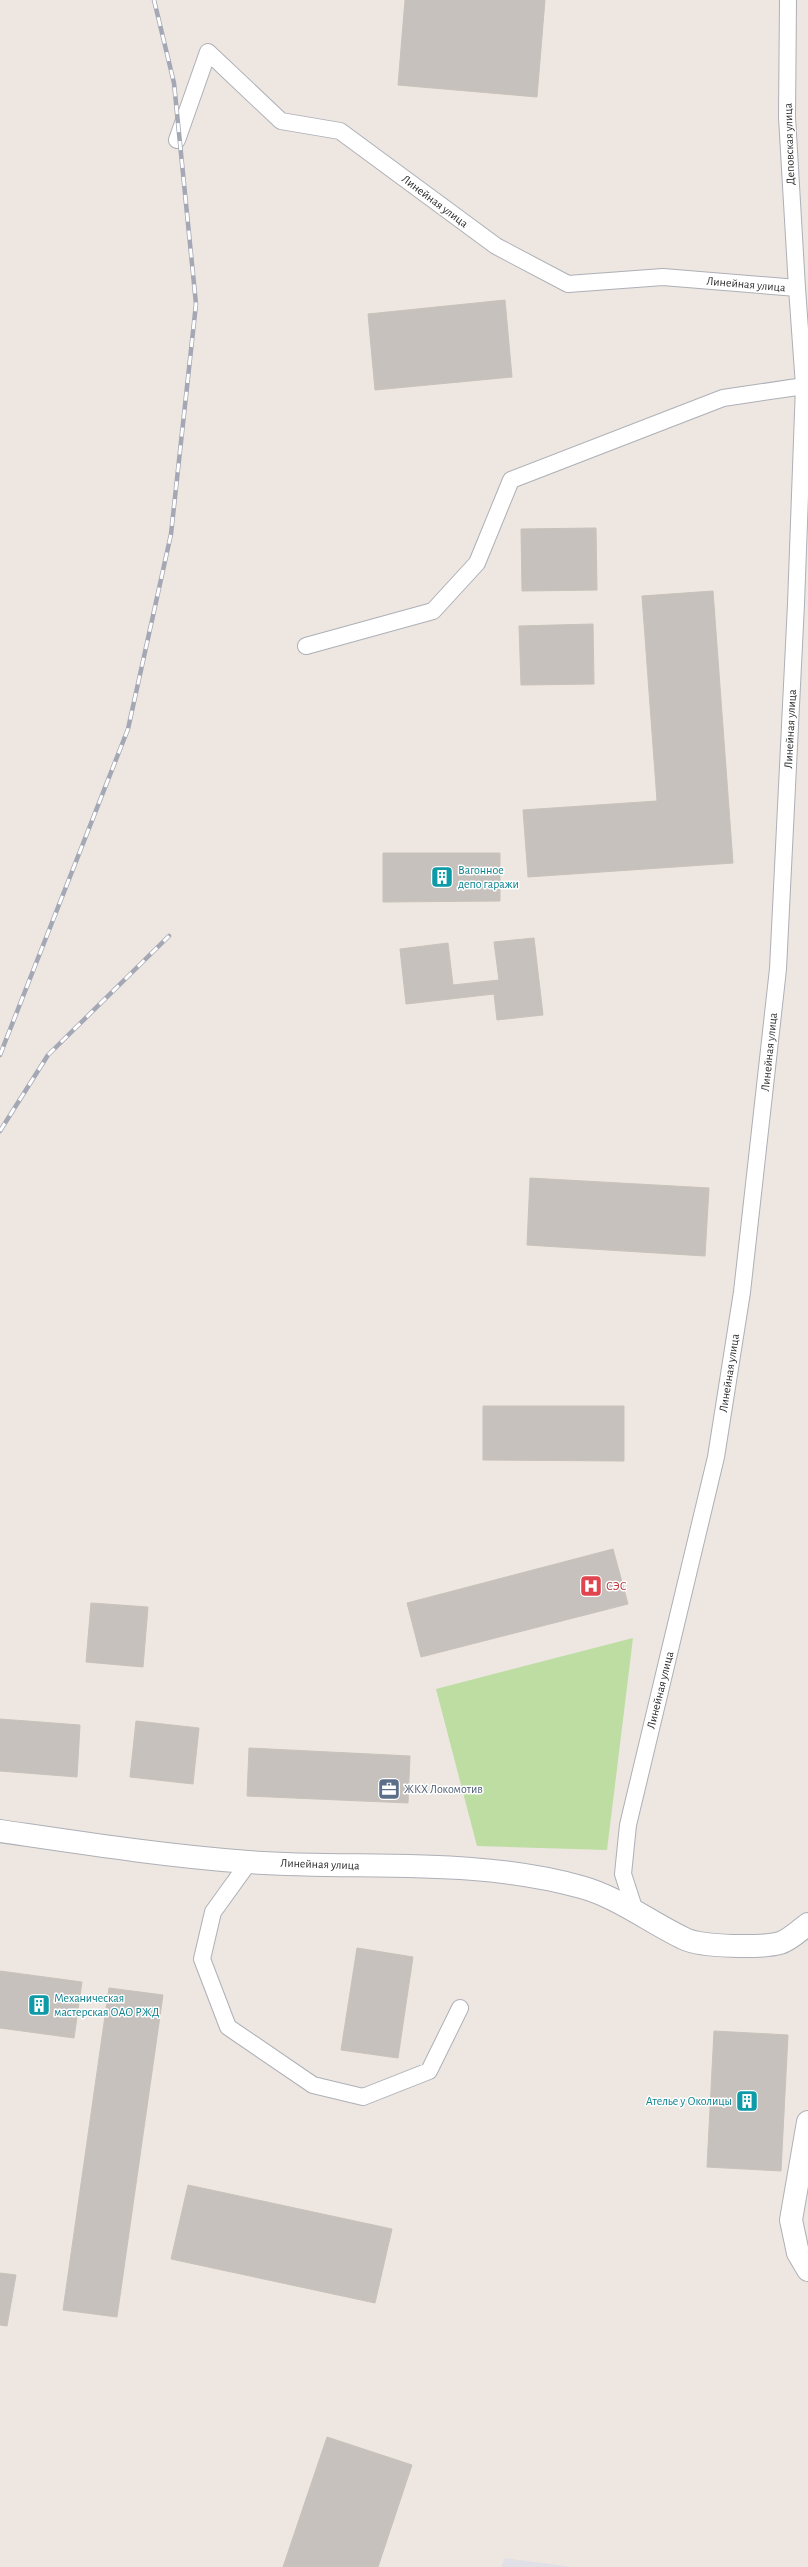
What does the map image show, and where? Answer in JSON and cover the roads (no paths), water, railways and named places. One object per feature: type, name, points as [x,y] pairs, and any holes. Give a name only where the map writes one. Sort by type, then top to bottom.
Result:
[{"type":"street","name":"Линейная улица","points":[[0,1831],[103,1846],[249,1862],[427,1868],[512,1873],[582,1887],[635,1911],[688,1940],[738,1947],[781,1942],[808,1924]]},
{"type":"street","points":[[808,2122],[791,2220],[798,2253],[808,2270]]},
{"type":"lane","name":"Деповская улица","points":[[788,0],[787,117],[797,288]]},
{"type":"lane","name":"Линейная улица","points":[[177,140],[208,52],[281,121],[340,131],[496,246],[568,284],[663,277],[797,288],[804,386],[796,604],[777,977],[742,1292],[716,1457],[628,1825],[624,1874],[635,1911]]},
{"type":"lane","points":[[306,646],[433,611],[477,564],[511,480],[723,398],[804,386]]},
{"type":"lane","points":[[249,1862],[213,1912],[202,1959],[228,2027],[314,2085],[363,2097],[429,2071],[460,2008]]},
{"type":"railway","points":[[0,1055],[128,729],[171,534],[196,304],[174,83],[154,0]]},
{"type":"railway","points":[[0,1131],[48,1055],[169,936]]},
{"type":"place","name":"Вагонное депо гаражи","points":[[442,877]]},
{"type":"place","name":"СЭС","points":[[591,1586]]},
{"type":"place","name":"ЖКХ Локомотив","points":[[389,1789]]},
{"type":"place","name":"Механическая мастерская ОАО РЖД","points":[[39,2005]]},
{"type":"place","name":"Ателье у Околицы","points":[[747,2101]]}]
